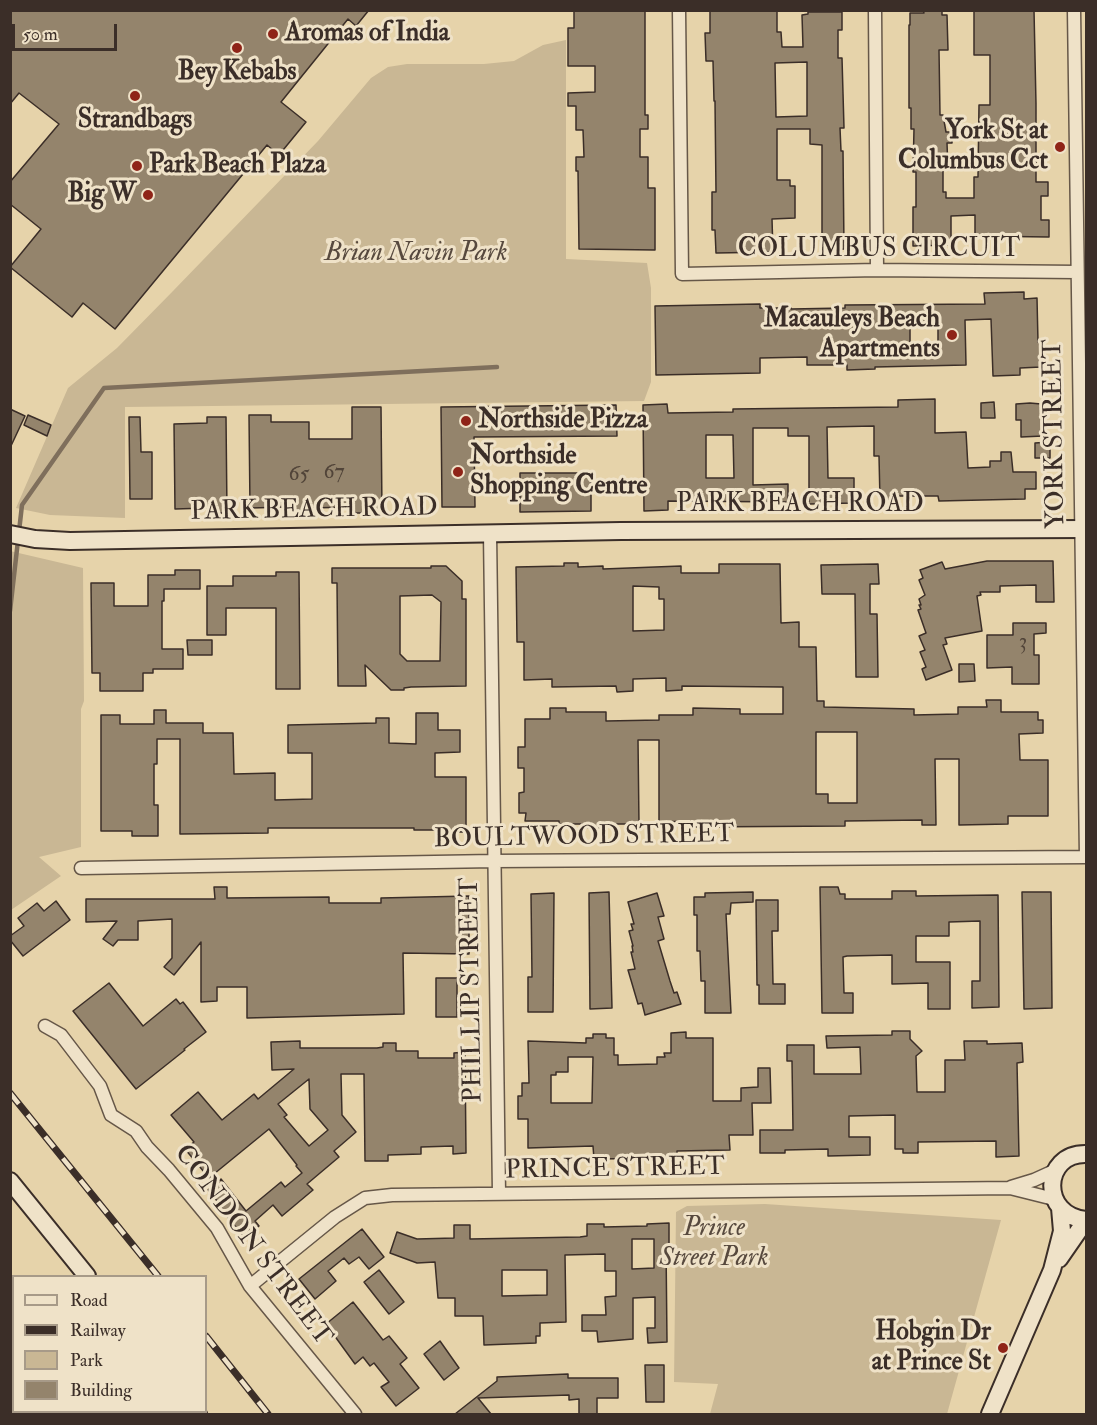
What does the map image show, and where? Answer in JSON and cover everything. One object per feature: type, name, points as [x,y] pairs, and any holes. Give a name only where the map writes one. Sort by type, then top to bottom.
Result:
[{"type":"street","name":"COLUMBUS CIRCUIT","points":[[680,10],[682,274],[877,270],[1077,272]]},
{"type":"street","points":[[875,10],[877,270]]},
{"type":"street","name":"YORK STREET","points":[[1074,10],[1086,857]]},
{"type":"street","name":"PARK BEACH ROAD","points":[[10,534],[35,539],[70,541],[490,533],[1083,530]]},
{"type":"street","name":"PHILLIP STREET","points":[[490,533],[499,1194]]},
{"type":"street","name":"BOULTWOOD STREET","points":[[81,868],[494,861],[1086,857]]},
{"type":"street","name":"CONDON STREET","points":[[45,1026],[61,1035],[100,1086],[111,1115],[136,1131],[147,1147],[217,1228],[250,1286],[354,1414]]},
{"type":"street","points":[[990,1414],[1052,1270],[1062,1231],[1052,1189],[1056,1170],[1071,1156],[1084,1150]]},
{"type":"street","name":"PRINCE STREET","points":[[250,1286],[335,1217],[365,1198],[392,1195],[1010,1188],[1056,1170]]},
{"type":"street","points":[[10,1181],[86,1275]]},
{"type":"street","name":"PRINCE STREET","points":[[1010,1188],[1057,1203]]},
{"type":"street","points":[[1052,1270],[1086,1220],[1067,1215],[1057,1203]]},
{"type":"green space","name":"Brian Navin Park","points":[[566,40],[566,259],[647,263],[651,288],[651,382],[644,401],[125,407],[125,518],[50,515],[16,508],[68,388],[117,348],[173,291],[318,141],[371,78],[388,67],[407,64],[484,64],[514,61],[543,45]]},
{"type":"green space","points":[[10,551],[83,568],[84,701],[81,709],[81,847],[39,857],[61,876],[11,910]]},
{"type":"green space","name":"Prince Street Park","points":[[765,1204],[1001,1220],[947,1414],[710,1414],[718,1384],[674,1382],[676,1212],[687,1206]]},
{"type":"building","name":"Park Beach Plaza","points":[[10,10],[369,10],[356,26],[348,19],[281,102],[306,122],[279,155],[267,145],[115,329],[83,303],[72,317],[10,267],[41,229],[10,204],[10,182],[59,124],[19,93],[10,104]]},
{"type":"building","points":[[574,10],[645,10],[645,115],[648,115],[648,129],[640,129],[640,157],[648,157],[648,188],[655,188],[655,250],[579,249],[576,157],[584,157],[583,130],[576,130],[576,106],[568,106],[568,93],[595,92],[595,66],[568,66],[568,28],[574,28]]},
{"type":"building","points":[[710,10],[777,10],[777,32],[781,32],[782,47],[803,47],[802,15],[808,12],[842,12],[842,30],[838,30],[838,58],[842,58],[844,128],[840,128],[841,151],[843,151],[844,249],[822,250],[822,145],[810,144],[810,129],[777,129],[777,180],[790,180],[790,186],[795,186],[795,218],[772,219],[773,252],[716,253],[715,230],[712,230],[712,192],[716,192],[713,61],[706,61],[705,33],[710,33]],"holes":[[[807,62],[807,116],[776,117],[775,63]]]},
{"type":"building","points":[[923,10],[942,10],[942,15],[947,15],[948,50],[939,50],[940,115],[943,115],[946,132],[952,132],[952,143],[947,143],[948,170],[943,170],[943,192],[946,192],[946,198],[974,198],[974,177],[978,177],[979,105],[990,105],[990,55],[974,55],[974,10],[1034,10],[1036,182],[1048,182],[1048,196],[1041,196],[1041,220],[1049,220],[1049,237],[975,236],[975,215],[951,216],[951,245],[913,246],[916,172],[913,172],[914,129],[911,129],[911,108],[909,108],[909,25],[910,13],[924,13]]},
{"type":"building","points":[[1024,292],[1024,299],[1037,298],[1041,367],[1020,368],[1020,375],[993,376],[991,319],[965,320],[966,365],[875,367],[875,369],[847,370],[847,365],[807,365],[807,357],[760,358],[760,373],[656,375],[655,306],[760,304],[760,308],[791,309],[845,308],[845,305],[985,304],[984,293]],"holes":[[[938,323],[938,346],[910,347],[910,324]]]},
{"type":"building","points":[[935,399],[935,433],[966,432],[968,468],[990,467],[990,461],[1001,461],[1001,452],[1011,452],[1013,472],[1036,472],[1036,489],[1025,489],[1025,499],[939,501],[938,496],[898,496],[898,500],[880,500],[879,456],[874,456],[874,426],[827,427],[828,478],[854,478],[854,503],[809,504],[809,436],[788,436],[788,428],[753,428],[753,485],[788,484],[788,502],[668,501],[668,510],[644,511],[643,405],[667,404],[668,413],[733,412],[733,409],[898,407],[898,400]],"holes":[[[706,435],[733,435],[734,478],[706,478]]]},
{"type":"building","points":[[994,402],[995,418],[981,418],[981,403]]},
{"type":"building","points":[[1016,404],[1041,404],[1043,436],[1021,437],[1021,420],[1016,420]]},
{"type":"building","name":"Northside Shopping Centre","points":[[616,405],[617,436],[474,437],[475,507],[442,507],[441,407]]},
{"type":"building","points":[[352,407],[381,407],[382,513],[353,513],[353,507],[310,508],[310,510],[288,510],[288,507],[250,508],[249,415],[271,415],[271,422],[309,422],[309,439],[352,439]]},
{"type":"building","points":[[10,409],[25,416],[10,448]]},
{"type":"building","points":[[28,415],[51,425],[47,436],[24,425]]},
{"type":"building","points":[[129,417],[140,417],[141,452],[152,452],[152,499],[130,499]]},
{"type":"building","points":[[207,417],[226,417],[227,513],[208,513],[208,508],[175,509],[174,424],[207,423]]},
{"type":"building","points":[[1050,442],[1050,458],[1035,458],[1035,443]]},
{"type":"building","points":[[520,473],[591,473],[591,511],[520,512]]},
{"type":"building","points":[[987,561],[1053,561],[1054,602],[1036,602],[1036,585],[1000,586],[1000,592],[980,592],[981,595],[977,596],[982,631],[945,638],[947,644],[943,645],[952,670],[926,680],[922,669],[926,667],[920,652],[925,650],[919,636],[926,633],[918,610],[921,609],[919,599],[925,595],[919,580],[923,578],[920,570],[942,562],[945,569]]},
{"type":"building","points":[[564,563],[578,563],[578,567],[603,566],[603,569],[681,566],[681,573],[719,573],[719,564],[780,564],[781,623],[799,622],[799,647],[816,647],[817,701],[824,701],[824,707],[914,709],[914,715],[958,714],[958,707],[987,707],[986,700],[1001,700],[1001,712],[1038,712],[1038,720],[1043,720],[1043,733],[1019,734],[1020,760],[1048,760],[1048,816],[1008,816],[1008,824],[959,825],[959,759],[935,759],[936,825],[922,825],[922,820],[845,821],[845,826],[691,827],[691,821],[659,822],[659,740],[638,740],[639,824],[605,824],[605,828],[587,828],[587,824],[525,821],[526,813],[519,813],[519,793],[524,792],[524,768],[518,768],[518,747],[525,747],[525,719],[550,719],[550,708],[566,708],[566,712],[606,712],[606,721],[659,720],[659,715],[693,715],[693,708],[740,709],[740,714],[783,714],[783,687],[682,686],[682,690],[666,691],[666,678],[633,679],[633,691],[617,692],[616,686],[552,687],[552,679],[524,680],[524,642],[517,642],[516,567],[564,566]],"holes":[[[633,586],[659,587],[659,599],[664,599],[664,630],[633,631]],[[816,732],[857,732],[857,803],[828,803],[828,794],[816,794]]]},
{"type":"building","points":[[878,564],[879,584],[870,584],[870,614],[877,614],[878,677],[856,677],[855,594],[822,594],[821,565]]},
{"type":"building","points":[[431,566],[446,566],[462,581],[462,599],[466,599],[466,686],[411,687],[404,688],[404,690],[391,690],[365,665],[366,686],[338,686],[337,583],[332,583],[332,568],[431,568]],"holes":[[[432,595],[441,602],[440,661],[407,661],[400,654],[400,596]]]},
{"type":"building","points":[[175,570],[200,570],[200,589],[164,589],[162,649],[183,649],[183,669],[153,669],[153,673],[143,673],[143,691],[100,691],[100,673],[92,673],[91,583],[114,583],[114,606],[148,606],[148,575],[175,575]]},
{"type":"building","points":[[276,572],[299,572],[300,689],[276,689],[276,608],[226,608],[226,635],[207,635],[207,586],[233,586],[233,576],[276,576]]},
{"type":"building","points":[[1013,623],[1046,623],[1046,633],[1034,634],[1034,655],[1039,655],[1039,684],[1012,684],[1012,667],[987,668],[987,635],[1013,635]]},
{"type":"building","points":[[187,640],[212,640],[212,655],[188,655]]},
{"type":"building","points":[[959,664],[974,664],[975,681],[959,682]]},
{"type":"building","points":[[154,710],[166,710],[166,723],[203,723],[203,733],[233,733],[234,774],[275,773],[275,800],[312,799],[312,753],[288,753],[288,725],[376,723],[376,718],[389,718],[389,743],[416,744],[416,713],[438,713],[438,730],[460,730],[460,752],[435,753],[435,777],[466,777],[466,832],[414,830],[414,828],[268,828],[268,833],[180,834],[180,739],[157,739],[157,764],[154,764],[154,805],[158,805],[158,836],[132,836],[132,831],[101,831],[101,715],[120,715],[120,724],[154,724]]},
{"type":"building","points":[[214,887],[227,887],[227,898],[329,897],[329,903],[381,903],[381,898],[469,896],[469,954],[403,953],[404,1014],[247,1018],[247,987],[217,987],[217,1001],[201,1002],[201,942],[174,975],[164,967],[172,958],[172,919],[138,921],[138,940],[118,940],[113,946],[103,939],[117,921],[86,922],[86,899],[215,899]]},
{"type":"building","points":[[820,887],[838,887],[840,894],[845,894],[845,899],[892,899],[892,891],[916,891],[916,896],[998,895],[999,1007],[972,1008],[972,981],[980,981],[980,921],[949,922],[949,936],[916,936],[916,962],[950,962],[950,1009],[928,1009],[928,983],[892,984],[892,955],[847,956],[843,957],[844,993],[853,993],[853,1013],[822,1013]]},
{"type":"building","points":[[609,892],[612,1008],[590,1009],[589,893]]},
{"type":"building","points":[[753,892],[753,902],[731,903],[730,914],[726,914],[731,1013],[705,1013],[705,981],[701,981],[700,951],[697,951],[697,915],[694,915],[694,897],[705,897],[705,893]]},
{"type":"building","points":[[1022,892],[1051,892],[1052,1008],[1024,1009]]},
{"type":"building","points":[[554,893],[553,1012],[528,1012],[528,977],[532,977],[531,894]]},
{"type":"building","points":[[657,893],[664,916],[658,917],[664,939],[658,941],[674,993],[677,992],[681,1004],[645,1015],[642,1003],[638,1004],[628,970],[635,969],[629,931],[633,930],[631,924],[634,924],[628,902]]},
{"type":"building","points":[[756,900],[778,900],[778,931],[772,931],[773,984],[785,984],[785,1004],[759,1004]]},
{"type":"building","points":[[56,901],[70,920],[23,956],[10,940],[10,936],[24,926],[18,918],[37,903],[44,911]]},
{"type":"building","points":[[436,978],[457,978],[457,1017],[436,1017]]},
{"type":"building","points":[[109,983],[143,1026],[176,999],[180,1004],[183,1002],[206,1032],[136,1089],[73,1011]]},
{"type":"building","points":[[892,1031],[910,1031],[910,1039],[922,1051],[916,1056],[917,1092],[945,1092],[945,1060],[965,1060],[964,1041],[987,1041],[987,1044],[1022,1043],[1023,1062],[1017,1063],[1019,1156],[996,1157],[996,1141],[918,1142],[918,1153],[903,1153],[903,1149],[895,1149],[895,1115],[849,1116],[849,1137],[870,1137],[870,1155],[828,1156],[828,1149],[760,1153],[760,1130],[793,1130],[792,1061],[787,1061],[787,1045],[814,1045],[814,1074],[861,1074],[860,1047],[827,1048],[826,1036],[892,1035]]},
{"type":"building","points":[[686,1032],[686,1038],[713,1038],[713,1101],[741,1101],[741,1088],[758,1087],[758,1068],[770,1068],[771,1103],[752,1103],[753,1135],[729,1135],[730,1150],[677,1151],[677,1158],[594,1159],[593,1146],[528,1148],[528,1119],[518,1119],[518,1096],[522,1096],[522,1083],[529,1083],[528,1041],[586,1043],[586,1038],[593,1038],[593,1034],[606,1034],[606,1038],[614,1038],[614,1055],[618,1055],[618,1065],[657,1064],[657,1057],[665,1057],[664,1053],[671,1053],[671,1033]],"holes":[[[568,1057],[593,1057],[592,1103],[551,1103],[551,1075],[556,1075],[556,1072],[568,1072]]]},
{"type":"building","points":[[300,1041],[300,1048],[377,1048],[383,1047],[383,1043],[396,1043],[396,1051],[418,1051],[418,1058],[454,1058],[454,1053],[465,1052],[466,1153],[453,1154],[453,1146],[421,1147],[421,1154],[388,1155],[388,1161],[365,1161],[364,1074],[341,1074],[342,1115],[356,1132],[334,1151],[339,1157],[307,1184],[313,1190],[282,1216],[273,1205],[255,1221],[259,1226],[245,1238],[208,1190],[221,1179],[246,1211],[281,1182],[285,1187],[302,1173],[269,1129],[209,1178],[185,1149],[194,1142],[171,1115],[198,1092],[222,1120],[254,1094],[258,1099],[294,1069],[272,1070],[271,1042]],"holes":[[[309,1079],[310,1109],[328,1130],[309,1146],[284,1117],[287,1115],[278,1104]]]},
{"type":"building","points":[[669,1223],[669,1245],[666,1245],[667,1342],[648,1343],[647,1328],[655,1328],[655,1297],[633,1298],[633,1339],[598,1342],[597,1331],[582,1331],[582,1315],[606,1315],[605,1297],[616,1296],[616,1271],[605,1271],[605,1254],[565,1255],[566,1322],[540,1323],[540,1336],[536,1336],[536,1343],[484,1345],[483,1316],[455,1316],[455,1298],[438,1298],[435,1262],[417,1263],[390,1253],[397,1232],[417,1239],[454,1238],[454,1225],[470,1225],[470,1239],[580,1237],[587,1236],[587,1224],[604,1224],[604,1227],[647,1226],[647,1224]],"holes":[[[632,1239],[654,1239],[654,1268],[632,1269]],[[502,1270],[547,1270],[547,1295],[502,1296]]]},
{"type":"building","points":[[362,1229],[384,1257],[369,1269],[359,1257],[349,1264],[344,1258],[328,1271],[336,1281],[315,1299],[299,1279]]},
{"type":"building","points":[[379,1270],[404,1302],[389,1314],[364,1282]]},
{"type":"building","points":[[353,1302],[383,1340],[389,1336],[407,1358],[400,1364],[419,1388],[396,1406],[381,1387],[389,1382],[374,1363],[370,1366],[363,1357],[355,1364],[326,1324]]},
{"type":"building","points":[[440,1341],[459,1368],[444,1380],[424,1354]]},
{"type":"building","points":[[645,1365],[664,1365],[664,1402],[646,1402]]},
{"type":"building","points":[[568,1374],[568,1378],[618,1378],[618,1398],[597,1398],[597,1414],[579,1414],[579,1399],[569,1400],[569,1395],[478,1398],[491,1414],[455,1414],[497,1381],[497,1377]]},
{"type":"waterway","points":[[10,611],[22,505],[104,388],[497,367]]},
{"type":"railway","points":[[10,1093],[157,1275]]},
{"type":"railway","points":[[207,1337],[268,1414]]},
{"type":"place","name":"Aromas of India","points":[[273,34]]},
{"type":"place","name":"Bey Kebabs","points":[[237,48]]},
{"type":"place","name":"Strandbags","points":[[135,96]]},
{"type":"place","name":"York St at Columbus Cct","points":[[1060,147]]},
{"type":"place","name":"Park Beach Plaza","points":[[137,166]]},
{"type":"place","name":"Big W","points":[[148,195]]},
{"type":"place","name":"Macauleys Beach Apartments","points":[[952,335]]},
{"type":"place","name":"Northside Pizza","points":[[466,421]]},
{"type":"place","name":"Northside Shopping Centre","points":[[458,472]]},
{"type":"place","name":"Hobgin Dr at Prince St","points":[[1003,1348]]}]
